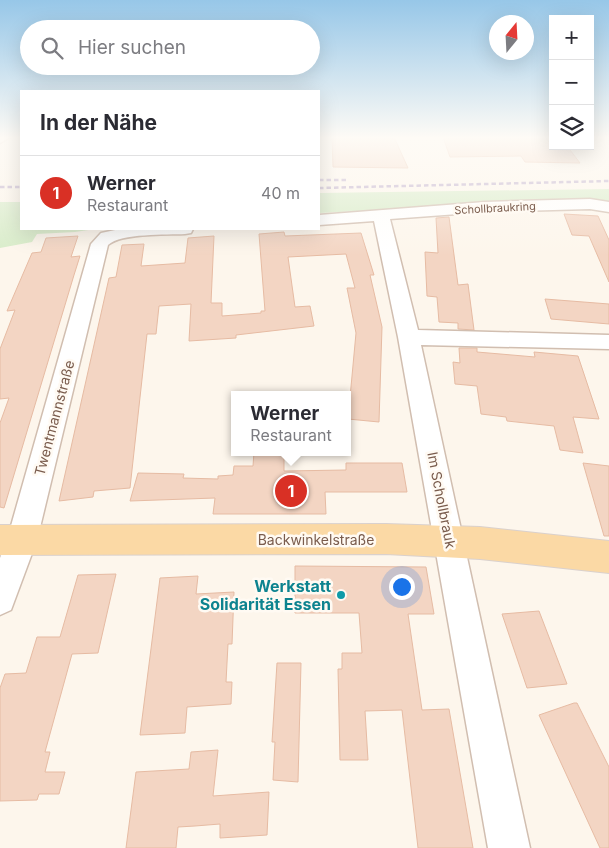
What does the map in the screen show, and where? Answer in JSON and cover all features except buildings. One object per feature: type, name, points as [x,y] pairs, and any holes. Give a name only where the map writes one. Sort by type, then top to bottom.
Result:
[{"type":"main road","name":"Backwinkelstraße","points":[[11,540],[386,539],[450,541],[609,557]]},
{"type":"street","name":"Schollbraukring","points":[[381,215],[485,207],[590,204],[609,207]]},
{"type":"street","points":[[320,220],[381,215]]},
{"type":"street","name":"Im Schollbrauk","points":[[381,215],[409,337],[509,848]]},
{"type":"street","name":"Twentmannstraße","points":[[0,599],[11,540],[100,244],[107,237],[123,233],[170,230]]},
{"type":"street","points":[[409,337],[609,342]]},
{"type":"green space","points":[[609,189],[609,204],[483,205],[320,213],[320,193]]},
{"type":"green space","points":[[0,202],[20,202],[20,230],[88,230],[37,234],[32,242],[0,248]]},
{"type":"railway","points":[[320,180],[347,180]]},
{"type":"railway","points":[[320,188],[609,181]]},
{"type":"railway","points":[[0,187],[20,187]]},
{"type":"place","name":"Werner","points":[[291,491]]},
{"type":"place","name":"Werkstatt Solidarität Essen","points":[[341,595]]}]
